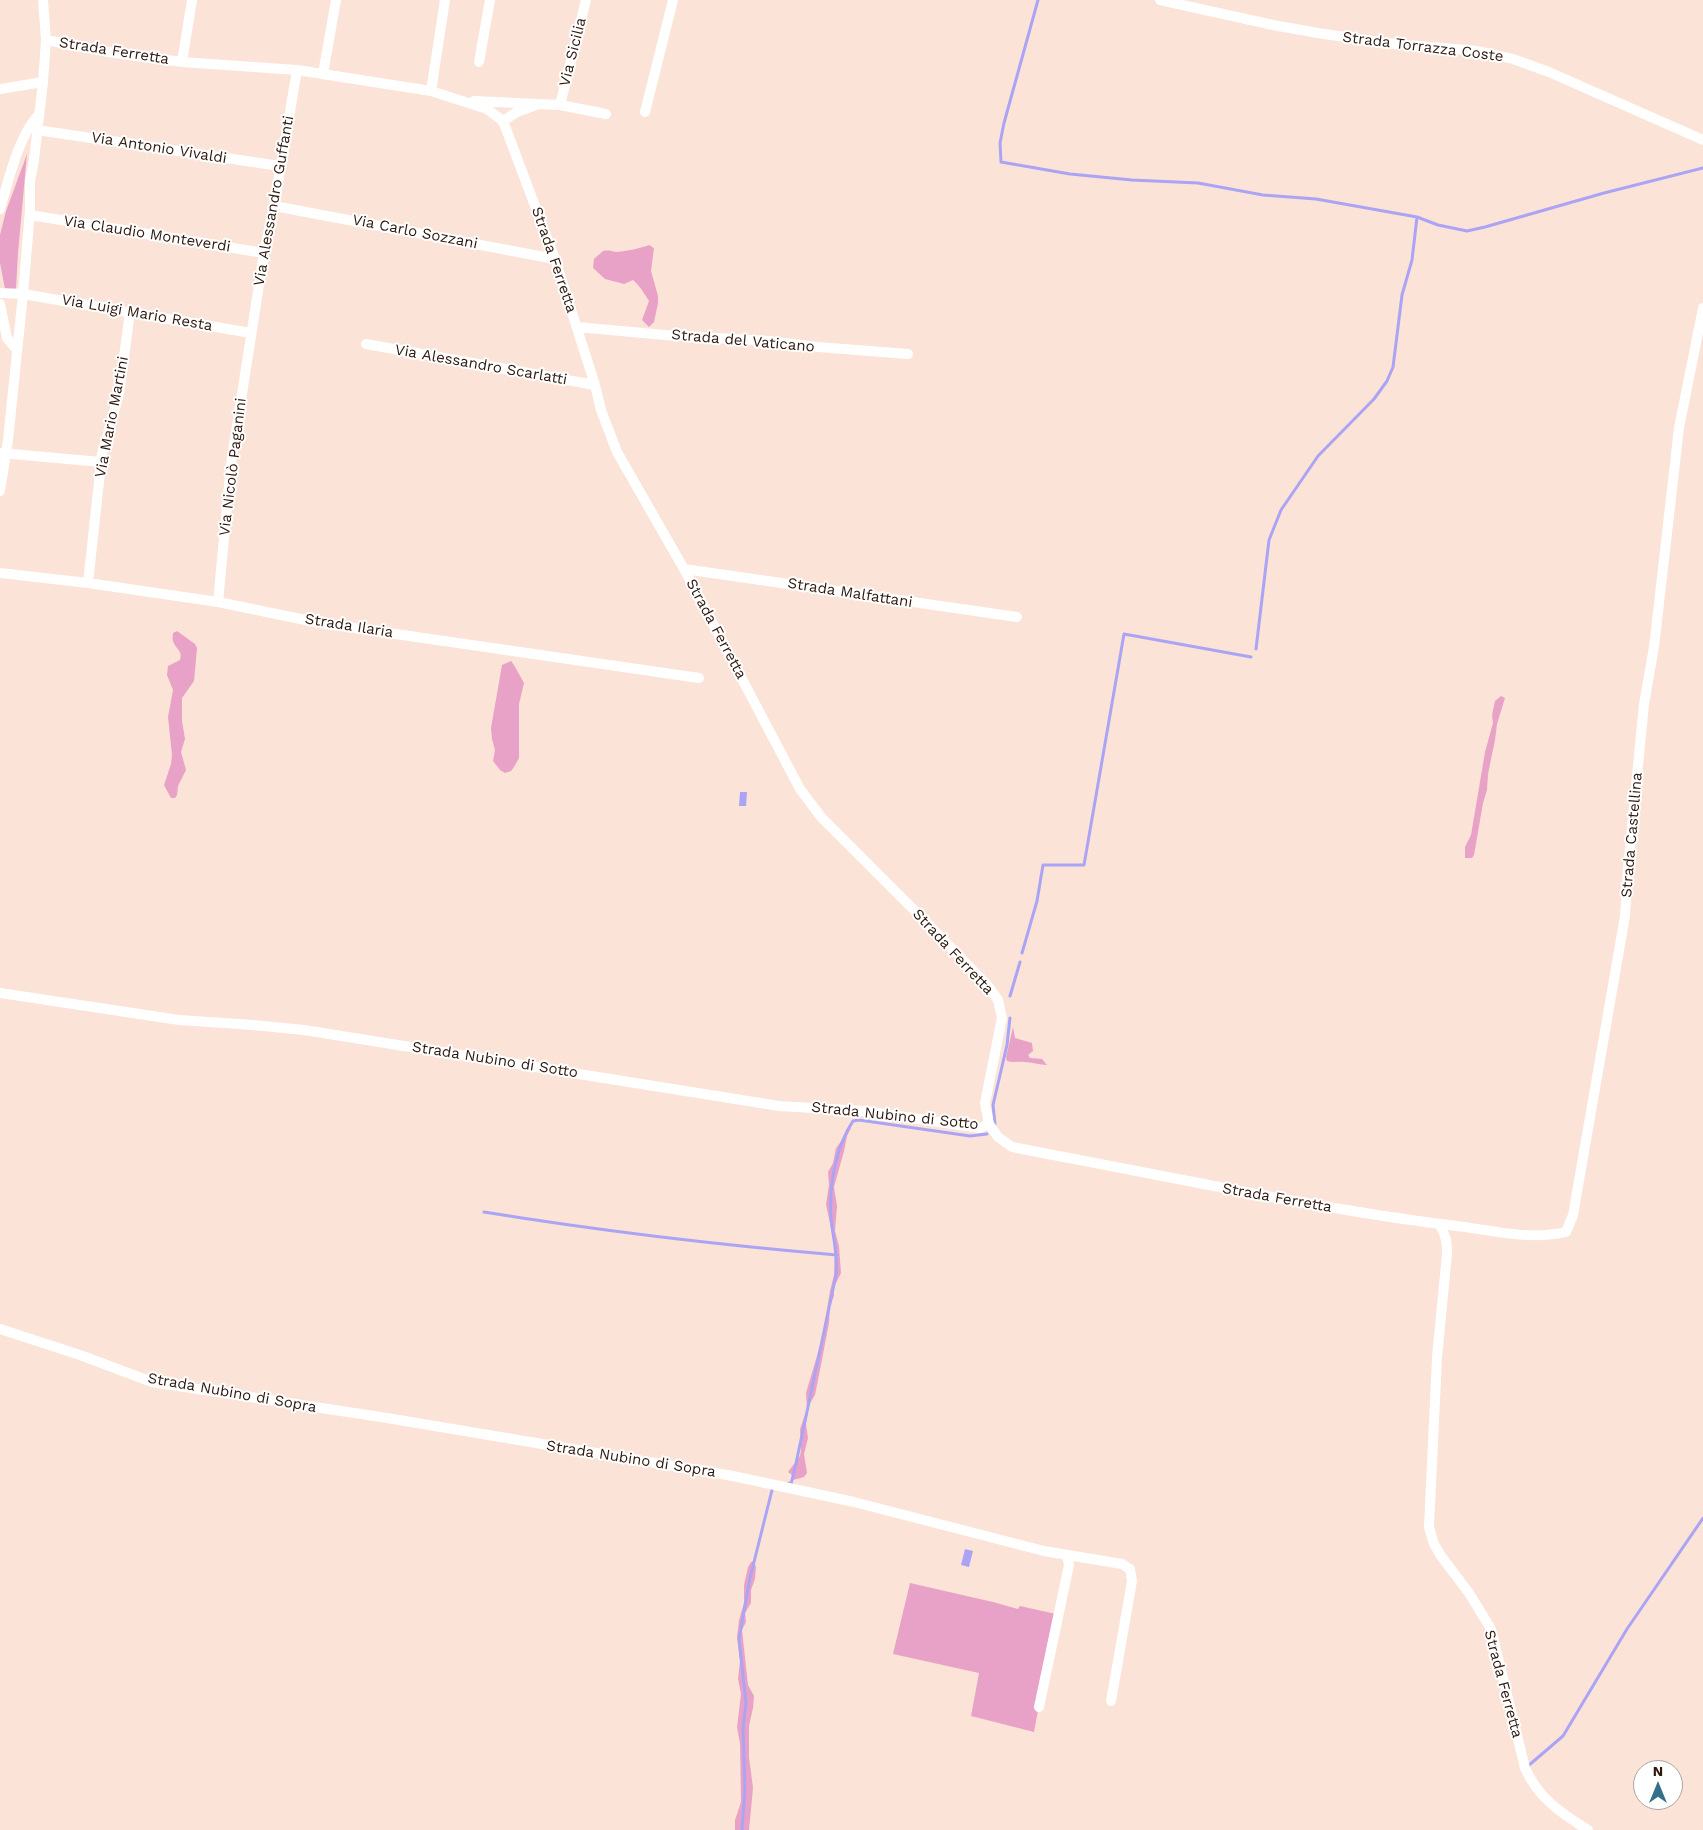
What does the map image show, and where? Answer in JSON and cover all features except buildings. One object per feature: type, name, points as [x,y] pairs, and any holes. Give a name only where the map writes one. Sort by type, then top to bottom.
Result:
[{"type":"street","points":[[0,491],[23,294],[30,213],[29,191],[43,82],[46,40],[43,0]]},
{"type":"street","name":"Strada Ferretta","points":[[182,62],[192,0]]},
{"type":"street","points":[[323,74],[336,0]]},
{"type":"street","points":[[431,91],[445,0]]},
{"type":"street","points":[[479,62],[490,0]]},
{"type":"street","name":"Via Sicilia","points":[[560,104],[586,0]]},
{"type":"street","points":[[645,112],[673,0]]},
{"type":"street","name":"Strada Torrazza Coste","points":[[1160,0],[1291,28],[1384,43],[1478,51],[1513,59],[1549,72],[1703,140]]},
{"type":"street","name":"Strada Ferretta","points":[[46,40],[114,53],[182,62],[297,70],[431,91],[487,109],[503,121],[555,259],[595,385],[601,410],[616,452],[684,569],[800,789],[820,817],[935,931],[988,986],[998,1000],[1002,1018],[985,1102],[989,1124],[998,1137],[1012,1146],[1143,1173],[1438,1224]]},
{"type":"street","name":"Via Alessandro Guffanti","points":[[251,333],[297,70]]},
{"type":"street","points":[[0,89],[43,82]]},
{"type":"street","name":"Via Sicilia","points":[[465,101],[560,104],[606,114]]},
{"type":"street","name":"Via Sicilia","points":[[503,121],[517,112],[540,104]]},
{"type":"street","points":[[0,209],[19,150],[30,124],[39,114]]},
{"type":"street","name":"Via Antonio Vivaldi","points":[[37,130],[280,166]]},
{"type":"street","name":"Via Carlo Sozzani","points":[[274,206],[555,259]]},
{"type":"street","name":"Via Claudio Monteverdi","points":[[30,213],[264,252]]},
{"type":"street","name":"Via Luigi Mario Resta","points":[[0,293],[23,294],[251,333]]},
{"type":"street","points":[[0,304],[7,338],[17,350]]},
{"type":"street","name":"Strada Castellina","points":[[1438,1224],[1534,1236],[1553,1236],[1566,1232],[1573,1215],[1625,916],[1644,704],[1654,647],[1679,428],[1703,308]]},
{"type":"street","name":"Via Mario Martini","points":[[88,583],[101,462],[119,394],[130,312]]},
{"type":"street","name":"Strada del Vaticano","points":[[577,327],[768,341],[908,354]]},
{"type":"street","name":"Via Nicolò Paganini","points":[[218,602],[231,464],[251,333]]},
{"type":"street","name":"Via Alessandro Scarlatti","points":[[366,344],[595,385]]},
{"type":"street","points":[[3,453],[101,462]]},
{"type":"street","name":"Strada Malfattani","points":[[684,569],[1017,617]]},
{"type":"street","name":"Strada Ilaria","points":[[0,573],[88,583],[218,602],[320,623],[699,678]]},
{"type":"street","name":"Strada Nubino di Sotto","points":[[0,993],[179,1020],[304,1030],[779,1106],[864,1111],[980,1128],[989,1124]]},
{"type":"street","points":[[1438,1224],[1444,1231],[1447,1240]]},
{"type":"street","points":[[1447,1240],[1451,1232],[1462,1227]]},
{"type":"street","name":"Strada Ferretta","points":[[1447,1240],[1428,1511],[1429,1527],[1434,1544],[1441,1556],[1469,1593],[1491,1629],[1525,1768],[1531,1782],[1545,1800],[1558,1812],[1588,1830]]},
{"type":"street","name":"Strada Nubino di Sopra","points":[[0,1329],[80,1355],[152,1382],[406,1422],[780,1485],[1067,1556],[1122,1564],[1130,1569],[1132,1581],[1111,1701]]},
{"type":"street","points":[[1039,1707],[1069,1565],[1067,1556]]},
{"type":"shaded area","points":[[27,154],[16,288],[14,290],[5,289],[0,263],[0,235],[6,211]]},
{"type":"shaded area","points":[[649,245],[654,248],[651,271],[658,303],[654,322],[649,327],[642,320],[649,301],[635,282],[633,280],[624,284],[605,279],[593,268],[594,259],[603,251],[616,252]]},
{"type":"shaded area","points":[[177,631],[195,644],[197,648],[194,681],[182,698],[182,721],[185,739],[181,752],[186,770],[178,786],[177,795],[175,798],[171,798],[164,785],[172,755],[168,717],[173,690],[167,675],[168,666],[180,660],[181,657],[173,639],[173,633]]},
{"type":"shaded area","points":[[511,661],[524,683],[519,704],[519,758],[511,771],[505,773],[493,761],[495,750],[491,728],[502,665]]},
{"type":"shaded area","points":[[1501,696],[1505,698],[1497,724],[1487,790],[1474,855],[1472,858],[1465,858],[1465,847],[1471,835],[1485,752],[1493,723],[1492,715],[1495,701]]},
{"type":"shaded area","points":[[740,792],[747,792],[746,806],[739,806]]},
{"type":"shaded area","points":[[1013,1027],[1015,1038],[1032,1043],[1033,1051],[1028,1055],[1030,1058],[1042,1059],[1047,1065],[1007,1061],[1006,1057]]},
{"type":"shaded area","points":[[850,1123],[851,1128],[847,1136],[834,1187],[837,1206],[835,1231],[839,1246],[841,1273],[834,1287],[834,1296],[830,1306],[829,1323],[815,1395],[809,1405],[806,1424],[808,1438],[804,1454],[807,1473],[804,1477],[793,1480],[792,1475],[788,1472],[800,1456],[800,1429],[807,1409],[806,1393],[822,1339],[834,1275],[835,1248],[826,1204],[829,1185],[828,1172],[833,1163],[836,1148]]},
{"type":"shaded area","points":[[965,1549],[973,1551],[969,1567],[961,1565]]},
{"type":"shaded area","points":[[754,1561],[756,1567],[755,1579],[751,1590],[751,1603],[745,1613],[746,1622],[742,1630],[748,1685],[754,1696],[749,1726],[749,1757],[753,1788],[749,1830],[735,1830],[735,1820],[741,1802],[740,1744],[737,1727],[741,1694],[738,1679],[740,1661],[737,1637],[744,1603],[744,1585],[748,1567]]},
{"type":"shaded area","points":[[910,1583],[1018,1609],[1020,1606],[1056,1614],[1034,1732],[971,1716],[979,1673],[893,1654]]},
{"type":"waterway","points":[[1038,0],[1004,123],[1000,143],[1001,162],[1070,174],[1132,180],[1198,183],[1263,195],[1316,199],[1417,217],[1438,225],[1467,231],[1703,168]]},
{"type":"waterway","points":[[1256,649],[1269,540],[1281,510],[1318,456],[1374,399],[1387,381],[1393,367],[1402,295],[1412,260],[1417,217]]},
{"type":"waterway","points":[[1022,953],[1037,901],[1043,865],[1084,865],[1124,634],[1251,657]]},
{"type":"waterway","points":[[1010,996],[1020,962]]},
{"type":"waterway","points":[[995,1124],[993,1105],[1007,1045],[1010,1018]]},
{"type":"waterway","points":[[789,1483],[791,1484],[795,1468],[836,1275],[836,1253],[831,1218],[834,1168],[842,1143],[853,1121],[859,1120],[970,1136],[987,1134]]},
{"type":"waterway","points":[[484,1212],[660,1237],[837,1255]]},
{"type":"waterway","points":[[742,1830],[745,1789],[743,1728],[746,1703],[739,1639],[750,1578],[772,1490]]},
{"type":"waterway","points":[[1528,1766],[1563,1736],[1627,1629],[1703,1518]]}]
